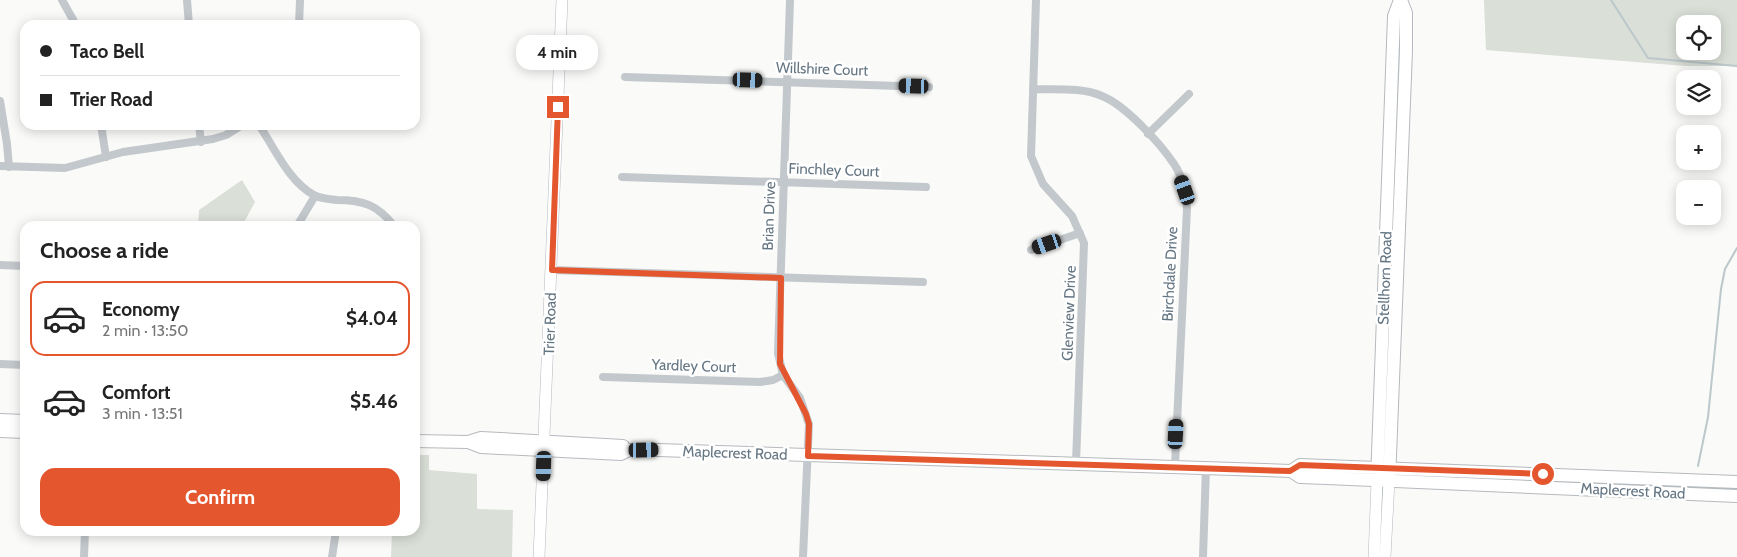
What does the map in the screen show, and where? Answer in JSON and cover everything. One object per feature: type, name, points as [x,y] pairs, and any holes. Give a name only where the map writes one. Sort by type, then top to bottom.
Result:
[{"type":"main road","name":"Stellhorn Road","points":[[1384,475],[1406,51],[1406,13],[1401,0]]},
{"type":"main road","points":[[0,420],[20,421]]},
{"type":"main road","points":[[0,431],[20,432]]},
{"type":"main road","name":"Maplecrest Road","points":[[420,441],[468,442],[481,438],[545,446],[622,445],[629,450],[1290,471],[1300,465],[1384,475],[1737,496]]},
{"type":"main road","name":"Maplecrest Road","points":[[1384,475],[1737,482]]},
{"type":"street","points":[[62,0],[73,20]]},
{"type":"street","points":[[187,0],[189,20]]},
{"type":"street","points":[[299,20],[300,0]]},
{"type":"street","name":"Trier Road","points":[[539,557],[562,0]]},
{"type":"street","name":"Brian Drive","points":[[790,0],[778,353],[783,375],[800,398],[809,424],[803,557]]},
{"type":"street","name":"Glenview Drive","points":[[1036,0],[1030,156],[1043,184],[1072,216],[1084,244],[1085,271],[1076,463]]},
{"type":"street","name":"Willshire Court","points":[[625,77],[929,86]]},
{"type":"street","name":"Birchdale Drive","points":[[1033,89],[1087,91],[1101,95],[1114,102],[1148,134],[1174,164],[1185,190],[1187,208],[1175,466]]},
{"type":"street","points":[[1148,134],[1189,94]]},
{"type":"street","points":[[0,100],[7,144],[4,166],[61,168],[123,152],[201,142],[226,135],[234,130]]},
{"type":"street","points":[[102,130],[106,157]]},
{"type":"street","points":[[200,130],[201,142]]},
{"type":"street","points":[[262,130],[293,175],[315,196],[363,202],[378,209],[389,221]]},
{"type":"street","name":"Finchley Court","points":[[622,177],[926,187]]},
{"type":"street","points":[[300,221],[315,196]]},
{"type":"street","points":[[1031,250],[1080,233]]},
{"type":"street","points":[[0,265],[20,266]]},
{"type":"street","points":[[552,270],[923,282]]},
{"type":"street","points":[[0,364],[20,365]]},
{"type":"street","name":"Yardley Court","points":[[603,377],[760,382],[773,380],[783,375]]},
{"type":"street","points":[[1203,557],[1206,468]]},
{"type":"street","name":"Stellhorn Road","points":[[1374,557],[1384,475]]},
{"type":"street","name":"Stellhorn Road","points":[[1384,475],[1385,557]]},
{"type":"street","points":[[84,557],[85,536]]},
{"type":"street","points":[[332,557],[335,536]]},
{"type":"shaded area","points":[[1484,0],[1737,0],[1737,66],[1685,66],[1486,50]]},
{"type":"shaded area","points":[[242,180],[255,202],[245,221],[198,221],[199,210]]},
{"type":"shaded area","points":[[420,455],[429,455],[429,470],[477,474],[477,509],[513,510],[512,557],[391,557],[392,536],[420,536]]},
{"type":"waterway","points":[[1611,0],[1648,58],[1737,66]]},
{"type":"waterway","points":[[1698,466],[1708,417],[1721,289],[1725,269],[1737,248]]},
{"type":"route","points":[[558,107],[552,270],[781,278],[778,350],[780,364],[783,375],[800,398],[806,414],[809,424],[808,456],[1017,461],[1290,471],[1300,465],[1543,474]]}]
